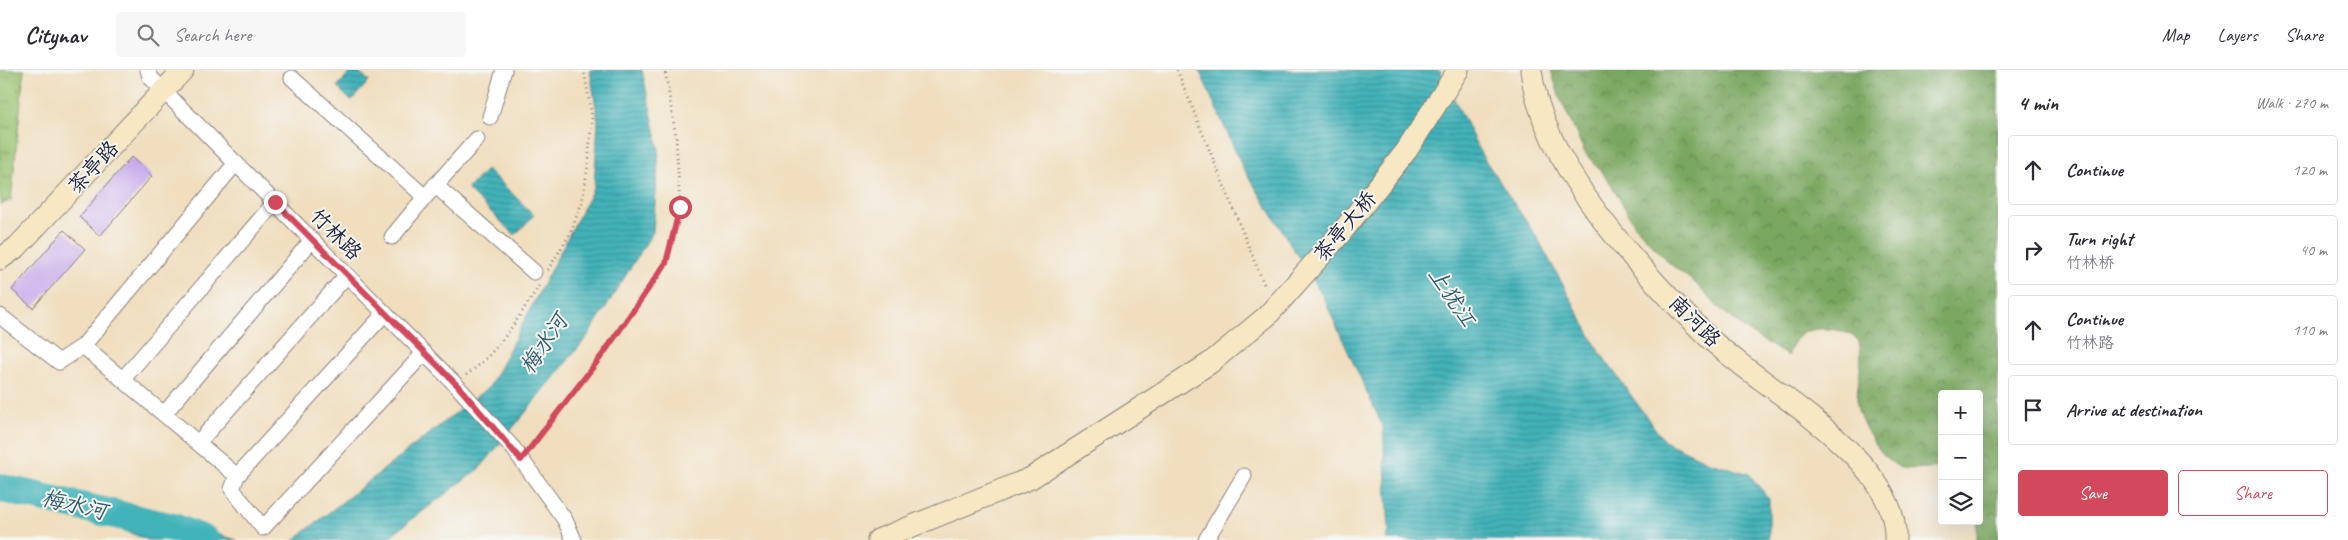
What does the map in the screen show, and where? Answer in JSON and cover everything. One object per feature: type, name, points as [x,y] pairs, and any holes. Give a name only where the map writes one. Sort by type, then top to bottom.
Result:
[{"type":"street","name":"竹林路","points":[[148,70],[150,77],[456,385],[517,454],[565,520],[574,540]]},
{"type":"street","name":"茶亭路","points":[[0,260],[17,247],[183,70]]},
{"type":"street","points":[[490,117],[504,70]]},
{"type":"street","name":"茶亭大桥","points":[[878,540],[1031,478],[1210,363],[1267,316],[1341,233],[1407,150],[1458,70]]},
{"type":"street","name":"南河路","points":[[1531,70],[1533,85],[1542,114],[1560,157],[1608,230],[1707,336],[1816,423],[1867,468],[1885,494],[1896,528],[1895,540]]},
{"type":"street","points":[[292,78],[424,197]]},
{"type":"street","points":[[392,237],[424,197],[477,139]]},
{"type":"street","points":[[0,316],[59,362],[83,346],[236,163]]},
{"type":"street","points":[[435,186],[539,278]]},
{"type":"street","points":[[122,379],[275,202]]},
{"type":"street","points":[[164,414],[312,240]]},
{"type":"street","points":[[198,443],[347,275]]},
{"type":"street","points":[[385,313],[236,476],[232,490],[263,528],[424,353]]},
{"type":"street","points":[[83,346],[236,476]]},
{"type":"street","points":[[1206,540],[1244,476]]},
{"type":"path","points":[[456,385],[484,363],[500,346],[539,278],[570,234],[582,202],[588,165],[592,117],[584,70]]},
{"type":"path","points":[[517,454],[603,354],[666,263],[680,207],[676,137],[665,70]]},
{"type":"path","points":[[1177,70],[1265,287]]},
{"type":"green space","points":[[0,70],[24,70],[11,200],[0,205]]},
{"type":"green space","points":[[1551,70],[1998,70],[1998,540],[1977,540],[1977,525],[1983,525],[1983,390],[1938,390],[1938,468],[1908,469],[1896,465],[1880,451],[1873,441],[1858,410],[1857,394],[1861,356],[1859,341],[1841,331],[1817,329],[1803,333],[1792,347],[1788,356],[1746,330],[1718,307],[1694,282],[1669,263],[1636,227],[1609,181],[1585,153],[1559,96]]},
{"type":"water","points":[[352,70],[356,70],[369,81],[351,101],[337,87]]},
{"type":"water","points":[[590,70],[642,70],[659,149],[653,232],[587,337],[481,467],[385,540],[294,540],[490,386],[594,187],[598,121]]},
{"type":"water","name":"上犹江","points":[[1199,70],[1440,70],[1481,154],[1538,239],[1599,351],[1664,441],[1707,461],[1749,474],[1769,499],[1769,540],[1386,540],[1389,532],[1383,427],[1322,295],[1242,166]]},
{"type":"water","points":[[487,169],[534,215],[515,235],[467,189]]},
{"type":"water","points":[[123,507],[237,540],[148,540],[115,527]]},
{"type":"building","points":[[131,157],[152,176],[100,236],[79,217]]},
{"type":"building","points":[[64,230],[85,249],[33,308],[12,290]]},
{"type":"waterway","name":"梅水河","points":[[0,488],[175,528],[205,540]]},
{"type":"route","points":[[275,202],[458,386],[513,448],[521,460],[603,354],[666,263],[680,207]]}]
